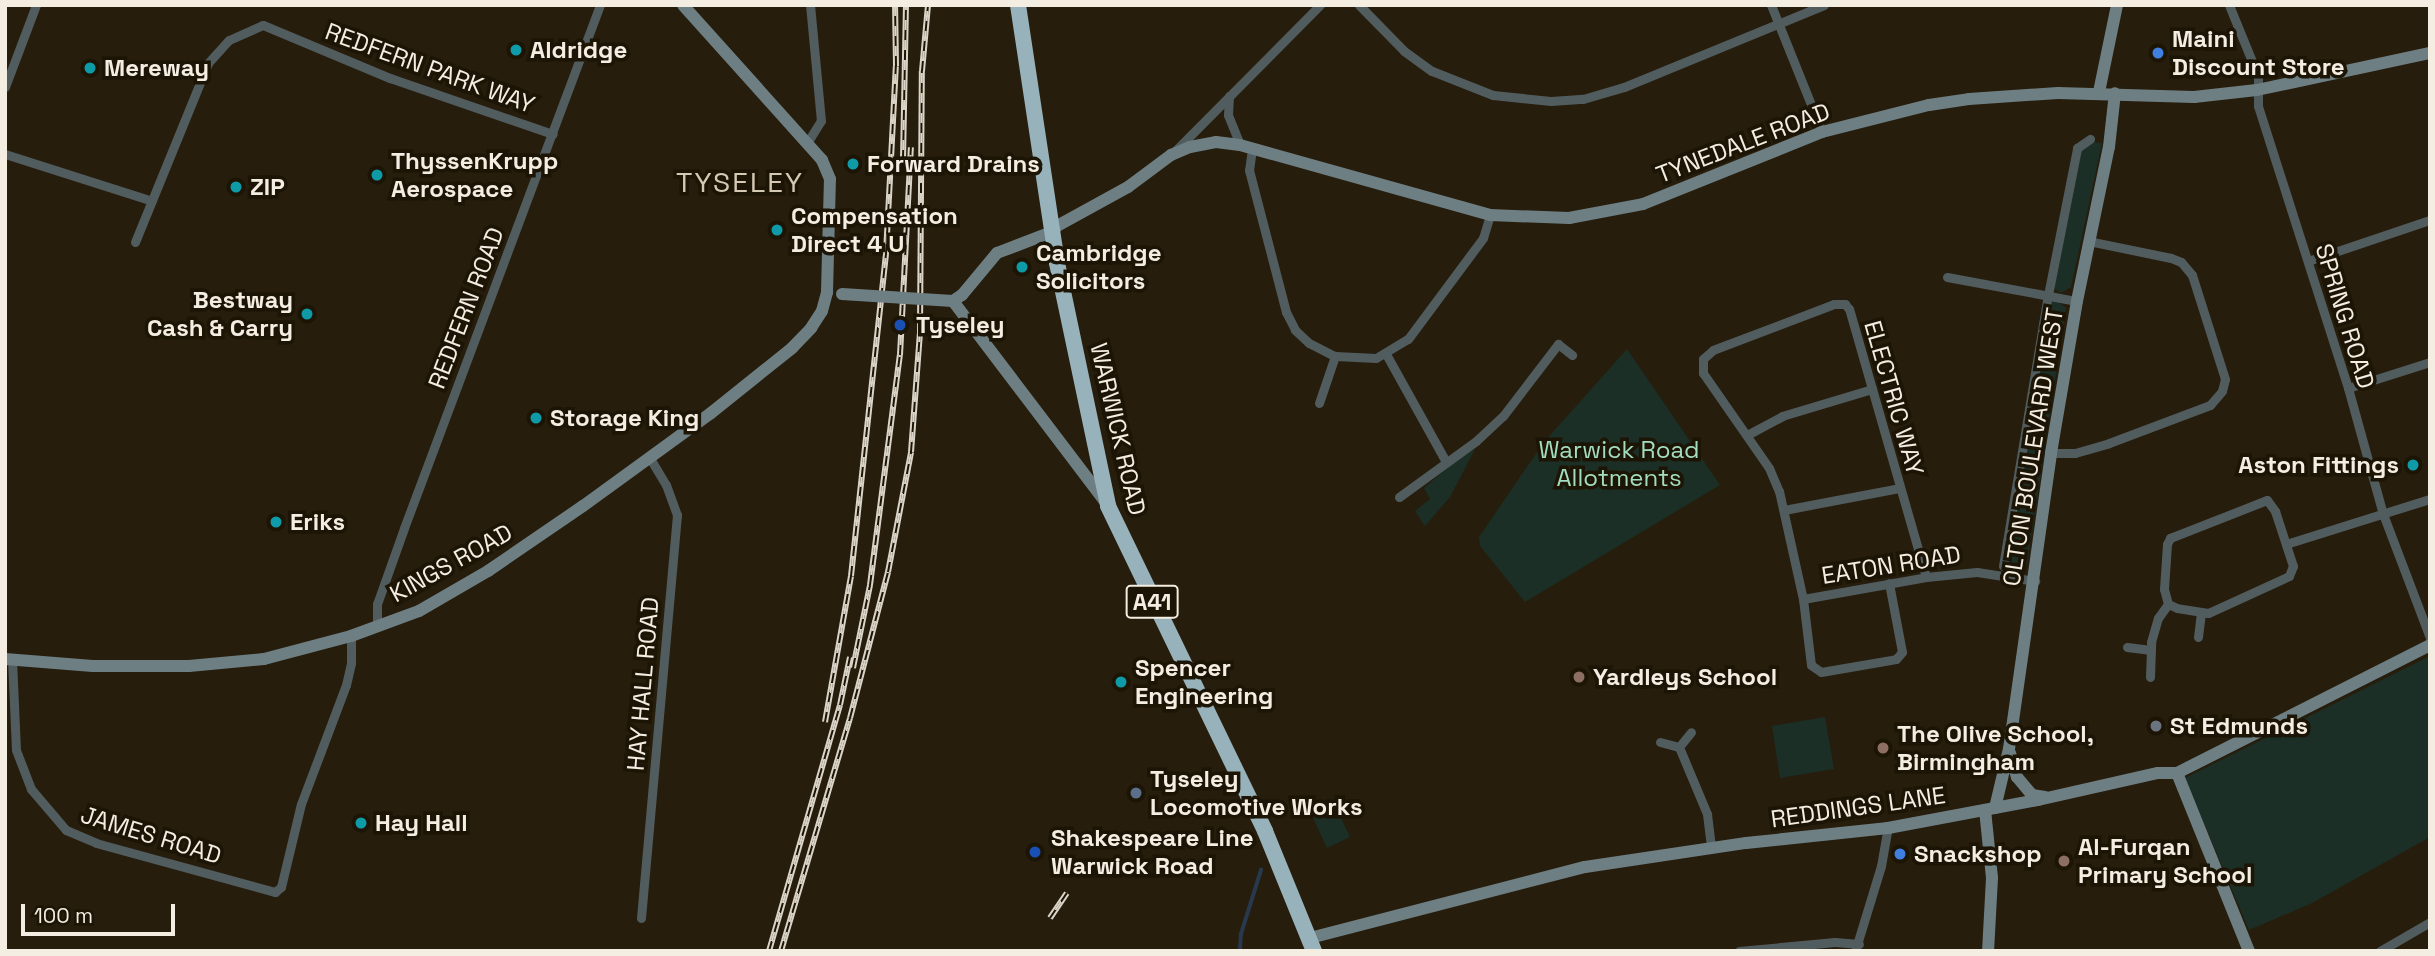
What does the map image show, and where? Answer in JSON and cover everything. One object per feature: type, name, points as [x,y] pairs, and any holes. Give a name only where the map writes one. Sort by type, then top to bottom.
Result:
[{"type":"highway","name":"WARWICK ROAD","points":[[1018,5],[1052,232],[1108,506],[1265,831],[1312,944]]},
{"type":"street","points":[[6,82],[36,5]]},
{"type":"street","name":"REDFERN ROAD","points":[[377,626],[377,604],[404,528],[600,5]]},
{"type":"street","points":[[683,5],[822,160],[830,179],[827,292],[953,300],[961,295],[997,253],[1052,232],[1057,226],[1128,187],[1171,155],[1320,5]]},
{"type":"street","points":[[807,143],[821,121],[810,5]]},
{"type":"street","points":[[1359,5],[1404,51],[1432,71],[1493,95],[1531,101],[1583,99],[1607,92],[1824,5]]},
{"type":"street","points":[[1771,5],[1822,132]]},
{"type":"street","points":[[2099,92],[2117,5]]},
{"type":"street","name":"SPRING ROAD","points":[[2229,5],[2258,76],[2258,106],[2348,388],[2383,514],[2430,638]]},
{"type":"street","name":"REDFERN PARK WAY","points":[[135,242],[208,64],[229,40],[263,25],[390,78],[553,134]]},
{"type":"street","name":"TYNEDALE ROAD","points":[[1171,155],[1216,142],[1246,147],[1490,215],[1569,218],[1643,204],[1822,132],[1879,116],[1969,99],[2099,92],[2193,97],[2258,90],[2430,52]]},
{"type":"street","name":"OLTON BOULEVARD WEST","points":[[1988,951],[1992,878],[1990,809],[2009,750],[2051,453],[2088,241],[2109,147],[2115,93]]},
{"type":"street","points":[[1229,96],[1228,116],[1246,147],[1249,170],[1286,312],[1295,330],[1308,343],[1335,356],[1364,359],[1386,354],[1408,339],[1483,238],[1490,215]]},
{"type":"street","points":[[2003,566],[2048,295],[2077,148],[2090,139]]},
{"type":"street","points":[[5,154],[152,201]]},
{"type":"street","points":[[2308,261],[2430,220]]},
{"type":"street","points":[[2051,453],[2075,453],[2109,443],[2210,405],[2222,391],[2225,379],[2192,275],[2181,262],[2088,241]]},
{"type":"street","points":[[1947,277],[2077,301]]},
{"type":"street","name":"KINGS ROAD","points":[[9,659],[93,666],[210,664],[264,659],[351,636],[419,611],[488,571],[650,458],[792,348],[811,328],[822,311],[827,292]]},
{"type":"street","points":[[953,300],[1108,506]]},
{"type":"street","name":"ELECTRIC WAY","points":[[1701,364],[1713,350],[1841,302],[1849,309],[1926,577]]},
{"type":"street","points":[[1399,497],[1445,460],[1476,441],[1503,416],[1558,344],[1572,355]]},
{"type":"street","points":[[1386,354],[1445,460]]},
{"type":"street","points":[[1319,404],[1335,356]]},
{"type":"street","points":[[2348,388],[2430,362]]},
{"type":"street","name":"EATON ROAD","points":[[1701,364],[1703,373],[1769,468],[1784,510],[1803,598],[1926,577],[1977,572],[2035,581]]},
{"type":"street","points":[[1747,435],[1782,416],[1872,389]]},
{"type":"street","points":[[1065,448],[1084,462],[1099,461]]},
{"type":"street","name":"HAY HALL ROAD","points":[[641,918],[677,515],[666,485],[650,458]]},
{"type":"street","points":[[1784,510],[1899,488]]},
{"type":"street","points":[[2267,499],[2276,511],[2293,566],[2289,576],[2201,614],[2168,604],[2164,589],[2167,544],[2176,533],[2215,522],[2233,511],[2267,499]]},
{"type":"street","points":[[2286,544],[2430,499]]},
{"type":"street","points":[[1803,598],[1811,665],[1821,672],[1896,659],[1902,652],[1889,583]]},
{"type":"street","points":[[2150,677],[2151,650],[2158,618],[2168,604]]},
{"type":"street","points":[[2198,637],[2201,614]]},
{"type":"street","name":"JAMES ROAD","points":[[9,659],[19,760],[31,789],[66,830],[96,842],[275,892],[281,887],[302,804],[346,685],[351,663],[351,636]]},
{"type":"street","name":"REDDINGS LANE","points":[[1312,944],[1585,867],[1711,848],[1888,828],[2158,773],[2177,773],[2430,645]]},
{"type":"street","points":[[2127,647],[2151,650]]},
{"type":"street","points":[[1679,747],[1691,732]]},
{"type":"street","points":[[1660,742],[1679,747]]},
{"type":"street","points":[[1679,747],[1707,814],[1711,848]]},
{"type":"street","points":[[2009,750],[2017,778],[2032,795],[2048,797]]},
{"type":"street","points":[[2177,773],[2249,951]]},
{"type":"street","points":[[1739,951],[1835,942],[1857,948],[1881,866],[1888,828]]},
{"type":"street","points":[[2380,951],[2430,922]]},
{"type":"green space","points":[[2093,142],[2102,143],[2071,287],[2061,293],[2054,288],[2081,150]]},
{"type":"green space","points":[[2056,300],[2066,308],[2027,565],[2008,565],[2048,318],[2051,302]]},
{"type":"green space","name":"Warwick Road Allotments","points":[[1627,349],[1720,485],[1525,602],[1480,546],[1479,537],[1544,442]]},
{"type":"green space","points":[[1475,449],[1450,497],[1425,526],[1415,511],[1430,499],[1424,488],[1459,458]]},
{"type":"green space","points":[[2430,656],[2430,837],[2312,903],[2249,930],[2185,778]]},
{"type":"green space","points":[[1825,717],[1834,769],[1780,778],[1772,726]]},
{"type":"green space","points":[[1332,799],[1350,837],[1327,848],[1309,809]]},
{"type":"waterway","points":[[1240,951],[1241,934],[1261,870]]},
{"type":"railway","points":[[825,722],[851,576],[886,254],[896,66],[895,5]]},
{"type":"railway","points":[[903,160],[906,5]]},
{"type":"railway","points":[[781,951],[850,718],[888,572],[911,452],[920,333],[922,71],[928,5]]},
{"type":"railway","points":[[853,668],[870,585],[900,355],[911,147]]},
{"type":"railway","points":[[769,951],[840,705],[850,657]]},
{"type":"railway","points":[[1050,918],[1067,893]]},
{"type":"place","name":"Aldridge","points":[[516,50]]},
{"type":"place","name":"Maini Discount Store","points":[[2158,53]]},
{"type":"place","name":"Mereway","points":[[90,68]]},
{"type":"place","name":"Forward Drains","points":[[853,164]]},
{"type":"place","name":"ThyssenKrupp Aerospace","points":[[377,175]]},
{"type":"place","name":"ZIP","points":[[236,187]]},
{"type":"place","name":"Compensation Direct 4 U","points":[[777,230]]},
{"type":"place","name":"Cambridge Solicitors","points":[[1022,267]]},
{"type":"place","name":"Bestway Cash & Carry","points":[[307,314]]},
{"type":"place","name":"Tyseley","points":[[900,325]]},
{"type":"place","name":"Storage King","points":[[536,418]]},
{"type":"place","name":"Aston Fittings","points":[[2413,465]]},
{"type":"place","name":"Eriks","points":[[276,522]]},
{"type":"place","name":"Yardleys School","points":[[1579,677]]},
{"type":"place","name":"Spencer Engineering","points":[[1121,682]]},
{"type":"place","name":"St Edmunds","points":[[2156,726]]},
{"type":"place","name":"The Olive School, Birmingham","points":[[1883,748]]},
{"type":"place","name":"Tyseley Locomotive Works","points":[[1136,793]]},
{"type":"place","name":"Hay Hall","points":[[361,823]]},
{"type":"place","name":"Shakespeare Line Warwick Road","points":[[1035,852]]},
{"type":"place","name":"Snackshop","points":[[1900,854]]},
{"type":"place","name":"Al-Furqan Primary School","points":[[2064,861]]},
{"type":"district","name":"TYSELEY","points":[[740,182]]}]
